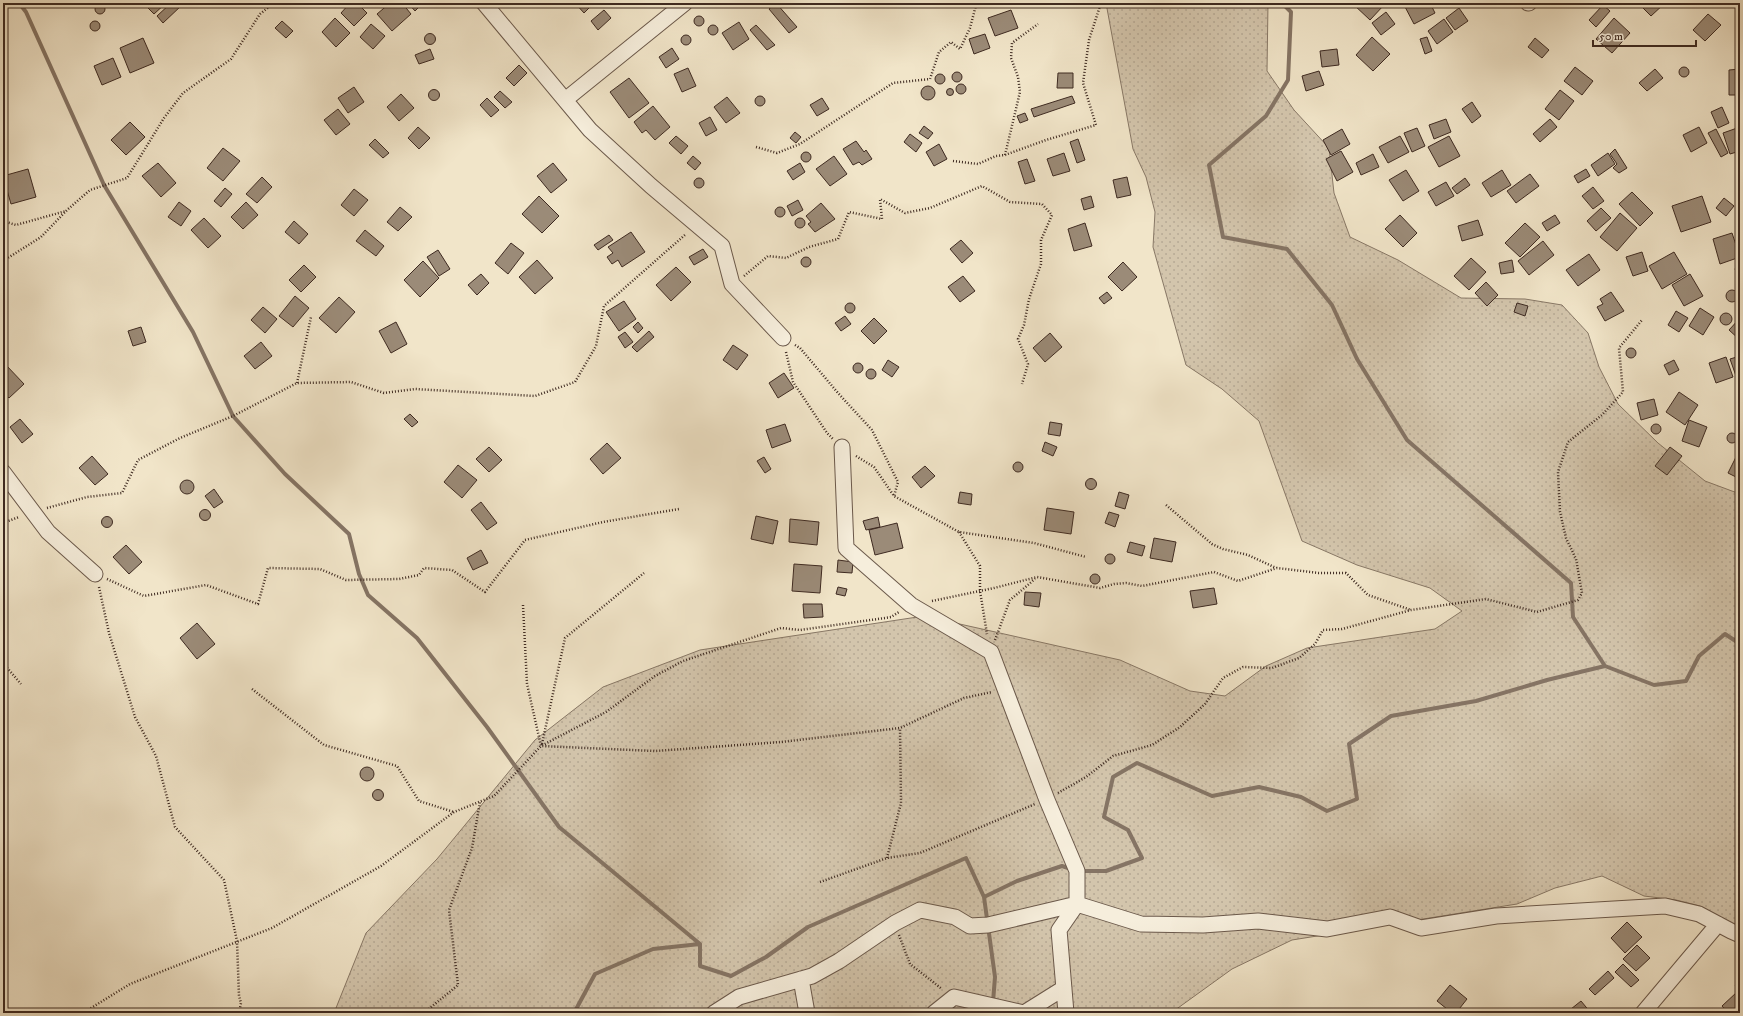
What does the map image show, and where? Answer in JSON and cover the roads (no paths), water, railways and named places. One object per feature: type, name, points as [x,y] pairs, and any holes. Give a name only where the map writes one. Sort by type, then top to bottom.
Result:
[{"type":"street","points":[[484,3],[590,130],[696,225],[722,246],[732,284],[782,338]]},
{"type":"street","points":[[565,100],[685,3]]},
{"type":"street","points":[[842,447],[846,548],[911,605],[990,652],[1047,800],[1077,871],[1077,904],[1060,930],[1066,1013]]},
{"type":"street","points":[[3,472],[48,532],[96,574]]},
{"type":"street","points":[[714,1013],[739,997],[812,976],[839,961],[895,923],[920,910],[954,917],[970,926],[988,925],[1077,904],[1141,924],[1203,925],[1258,922],[1327,929],[1390,917],[1421,928],[1496,916],[1665,906],[1699,914],[1740,935]]},
{"type":"street","points":[[1643,1013],[1718,924]]},
{"type":"street","points":[[801,979],[807,1013]]},
{"type":"street","points":[[934,1013],[954,997],[1024,1013],[1064,988]]},
{"type":"waterway","points":[[19,3],[26,12],[104,185],[193,332],[233,416],[285,474],[349,534],[359,574],[368,595],[417,638],[487,727],[559,827],[700,944]]},
{"type":"waterway","points":[[1282,3],[1291,12],[1288,80],[1266,116],[1209,165],[1223,237],[1287,249],[1332,305],[1357,359],[1407,440],[1571,583],[1573,617],[1605,666]]},
{"type":"waterway","points":[[1080,871],[1106,871],[1142,858],[1128,830],[1104,817],[1113,777],[1137,763],[1212,796],[1259,787],[1301,797],[1327,811],[1357,799],[1349,744],[1391,716],[1476,701],[1547,680],[1605,666],[1654,685],[1686,681],[1699,656],[1725,634],[1740,644]]},
{"type":"waterway","points":[[574,1013],[595,974],[653,949],[700,944],[700,966],[731,976],[766,957],[808,927],[966,858],[984,897],[1017,881],[1062,866],[1071,869]]},
{"type":"waterway","points":[[984,897],[995,977],[993,1002]]}]
